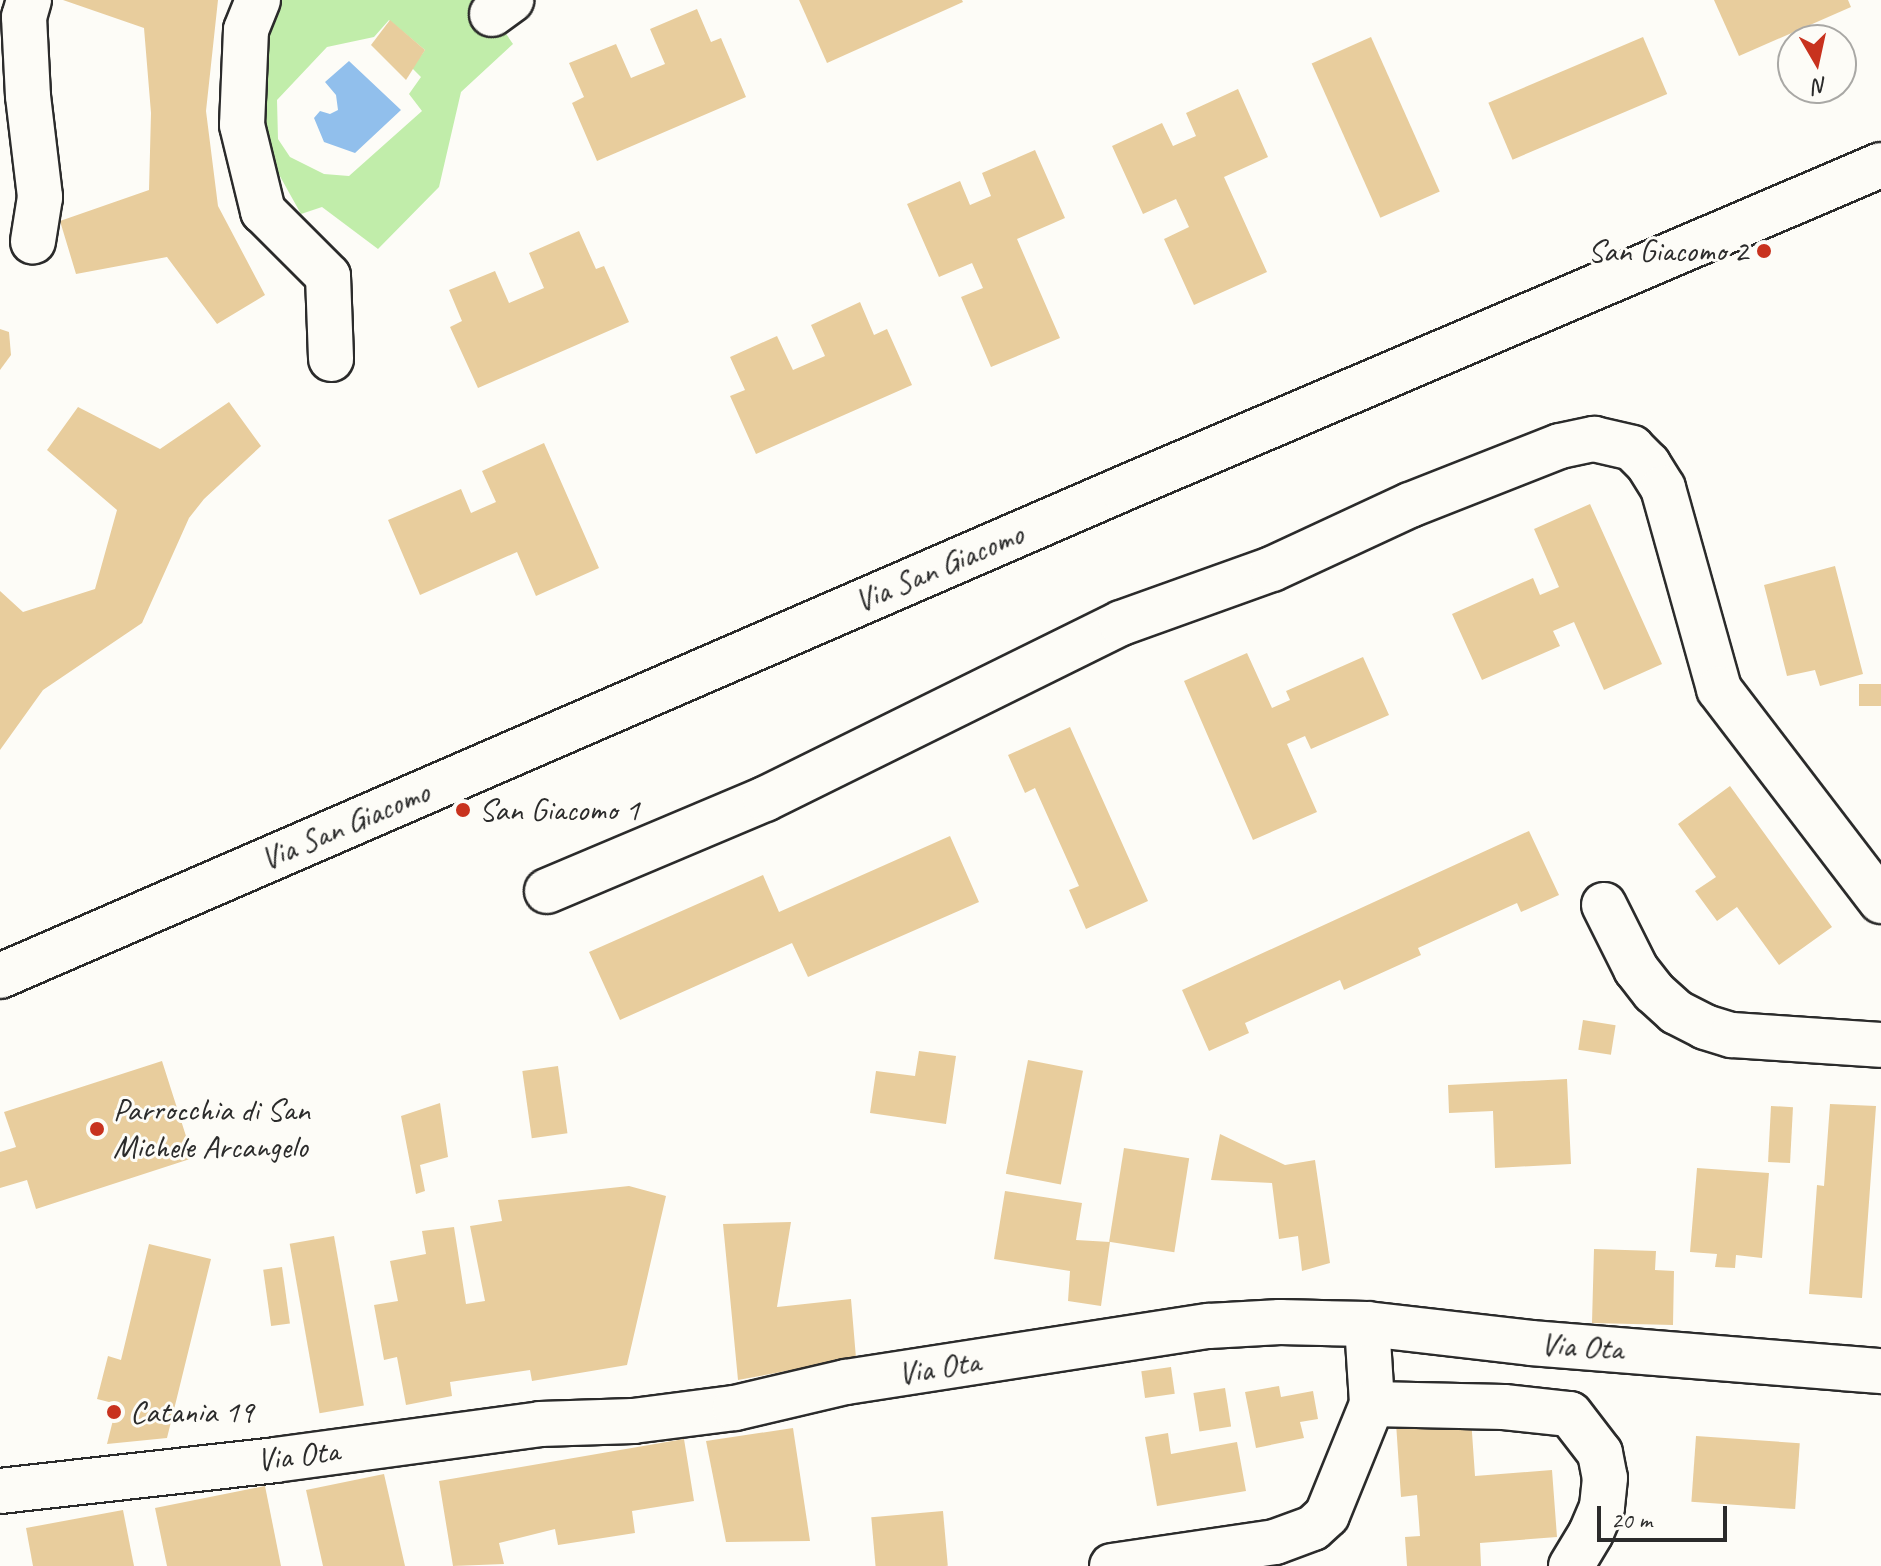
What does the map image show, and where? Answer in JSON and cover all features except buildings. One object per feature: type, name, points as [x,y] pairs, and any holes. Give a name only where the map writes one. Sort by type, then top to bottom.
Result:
[{"type":"street","points":[[29,0],[24,17],[28,96],[40,197],[33,241]]},
{"type":"street","points":[[258,0],[246,30],[242,125],[263,211],[328,276],[331,359]]},
{"type":"street","name":"Via San Giacomo","points":[[0,976],[1093,501],[1881,165]]},
{"type":"street","points":[[547,891],[765,799],[1121,623],[1272,569],[1410,505],[1560,446],[1594,439],[1632,448],[1648,464],[1663,488],[1719,689],[1881,901]]},
{"type":"street","points":[[1604,905],[1636,969],[1654,992],[1676,1012],[1705,1027],[1732,1035],[1881,1045]]},
{"type":"street","name":"Via Ota","points":[[0,1491],[275,1460],[540,1424],[633,1421],[735,1408],[846,1382],[1209,1326],[1280,1322],[1367,1324],[1531,1343],[1881,1371]]},
{"type":"street","points":[[1112,1566],[1275,1542],[1313,1528],[1327,1515],[1372,1404],[1367,1324]]},
{"type":"street","points":[[1372,1404],[1504,1407],[1570,1414],[1600,1453],[1605,1478],[1602,1507],[1571,1566]]},
{"type":"green space","points":[[282,0],[483,0],[513,44],[461,92],[439,187],[378,249],[322,207],[301,214],[267,153],[262,103],[263,38]],"holes":[[[389,20],[425,50],[412,68],[421,77],[409,94],[422,111],[349,176],[324,174],[290,157],[278,139],[277,100],[327,47],[374,37]]]},
{"type":"water","points":[[349,61],[401,110],[355,153],[324,142],[314,118],[320,111],[330,114],[338,110],[336,95],[325,82]]},
{"type":"place","name":"San Giacomo 2","points":[[1764,251]]},
{"type":"place","name":"San Giacomo 1","points":[[463,810]]},
{"type":"place","name":"Parrocchia di San Michele Arcangelo","points":[[97,1129]]},
{"type":"place","name":"Catania 19","points":[[114,1412]]}]
